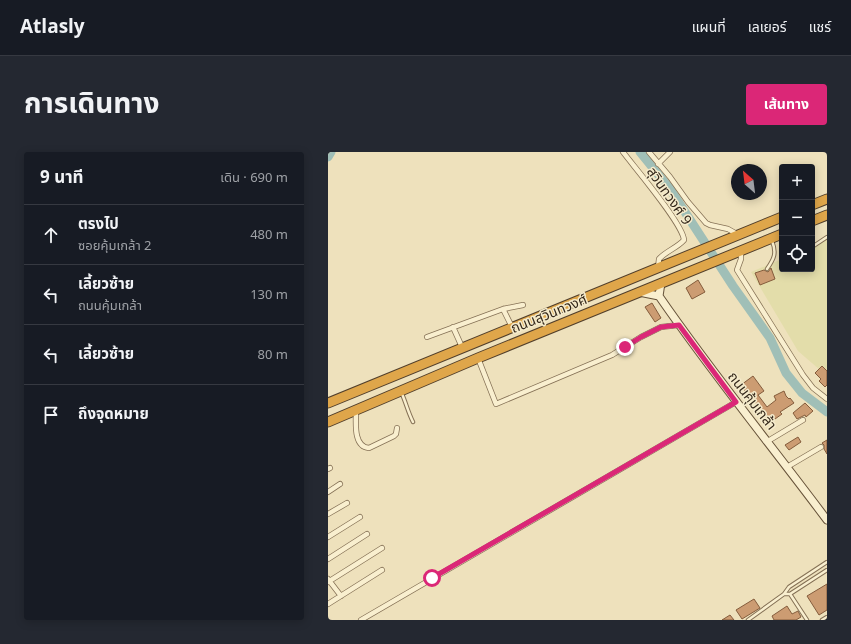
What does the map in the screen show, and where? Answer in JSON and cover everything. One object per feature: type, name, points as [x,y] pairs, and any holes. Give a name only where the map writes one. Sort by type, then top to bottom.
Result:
[{"type":"highway","points":[[815,204],[827,198]]},
{"type":"highway","points":[[815,220],[827,215]]},
{"type":"highway","name":"ถนนสุวินทวงศ์","points":[[328,403],[779,218]]},
{"type":"highway","name":"ถนนสุวินทวงศ์","points":[[328,422],[478,358],[779,235]]},
{"type":"highway","points":[[394,376],[401,391]]},
{"type":"main road","points":[[639,292],[659,296],[661,283]]},
{"type":"main road","name":"ถนนคุ้มเกล้า","points":[[659,296],[736,402],[768,441],[827,520]]},
{"type":"street","name":"สุวินทวงศ์ 9","points":[[623,152],[674,220],[684,236],[684,240],[680,244],[665,253],[659,259],[658,268]]},
{"type":"street","points":[[658,164],[670,152]]},
{"type":"street","points":[[651,153],[658,164],[706,223],[728,229],[738,235]]},
{"type":"street","points":[[741,250],[741,259],[737,270],[803,375],[813,388],[827,399]]},
{"type":"street","points":[[427,337],[503,309],[523,305]]},
{"type":"street","points":[[503,309],[512,327]]},
{"type":"street","points":[[478,358],[496,404],[612,355],[641,337],[661,327],[679,325]]},
{"type":"street","points":[[453,327],[462,347]]},
{"type":"street","points":[[361,620],[736,402]]},
{"type":"street","points":[[356,411],[358,438],[360,444],[365,448],[369,448],[394,436],[397,428]]},
{"type":"street","points":[[768,441],[803,420]]},
{"type":"street","points":[[787,467],[821,447]]},
{"type":"street","points":[[328,492],[340,484]]},
{"type":"street","points":[[328,514],[347,502]]},
{"type":"street","points":[[328,537],[360,517]]},
{"type":"street","points":[[328,559],[367,534]]},
{"type":"street","points":[[341,596],[329,581],[382,548]]},
{"type":"street","points":[[328,604],[382,570]]},
{"type":"lane","points":[[815,245],[827,237]]},
{"type":"lane","points":[[767,269],[775,257],[775,248],[771,239]]},
{"type":"lane","points":[[401,391],[413,422]]},
{"type":"lane","points":[[750,619],[784,594],[789,587],[827,562]]},
{"type":"lane","points":[[784,594],[790,594],[827,570]]},
{"type":"lane","points":[[790,594],[807,620]]},
{"type":"lane","points":[[822,620],[827,617]]},
{"type":"shaded area","points":[[827,239],[827,376],[798,351],[751,272],[779,260],[779,272],[815,272],[815,244]]},
{"type":"building","points":[[771,268],[775,279],[760,285],[755,273],[764,270],[768,272]]},
{"type":"building","points":[[698,280],[705,292],[692,299],[686,288]]},
{"type":"building","points":[[652,303],[661,318],[655,322],[645,307]]},
{"type":"building","points":[[822,366],[827,371],[827,385],[825,387],[819,381],[821,379],[815,373]]},
{"type":"building","points":[[753,376],[764,391],[758,395],[767,407],[776,400],[774,396],[784,391],[786,396],[794,403],[780,412],[782,414],[768,424],[762,416],[764,414],[753,399],[751,400],[741,385]]},
{"type":"building","points":[[805,403],[813,411],[806,417],[805,415],[797,419],[793,413]]},
{"type":"building","points":[[798,437],[801,442],[789,450],[785,445]]},
{"type":"building","points":[[827,440],[827,454],[822,443]]},
{"type":"building","points":[[827,584],[827,610],[819,615],[807,596]]},
{"type":"building","points":[[754,599],[760,608],[742,619],[736,610]]},
{"type":"building","points":[[787,606],[792,614],[798,611],[801,617],[796,620],[774,620],[772,616]]},
{"type":"building","points":[[730,615],[734,620],[722,620]]},
{"type":"waterway","points":[[328,157],[331,152]]},
{"type":"waterway","points":[[640,152],[670,189],[733,286],[770,338],[786,373],[802,393],[827,412]]},
{"type":"route","points":[[432,578],[736,402],[679,325],[661,327],[625,347]]}]
